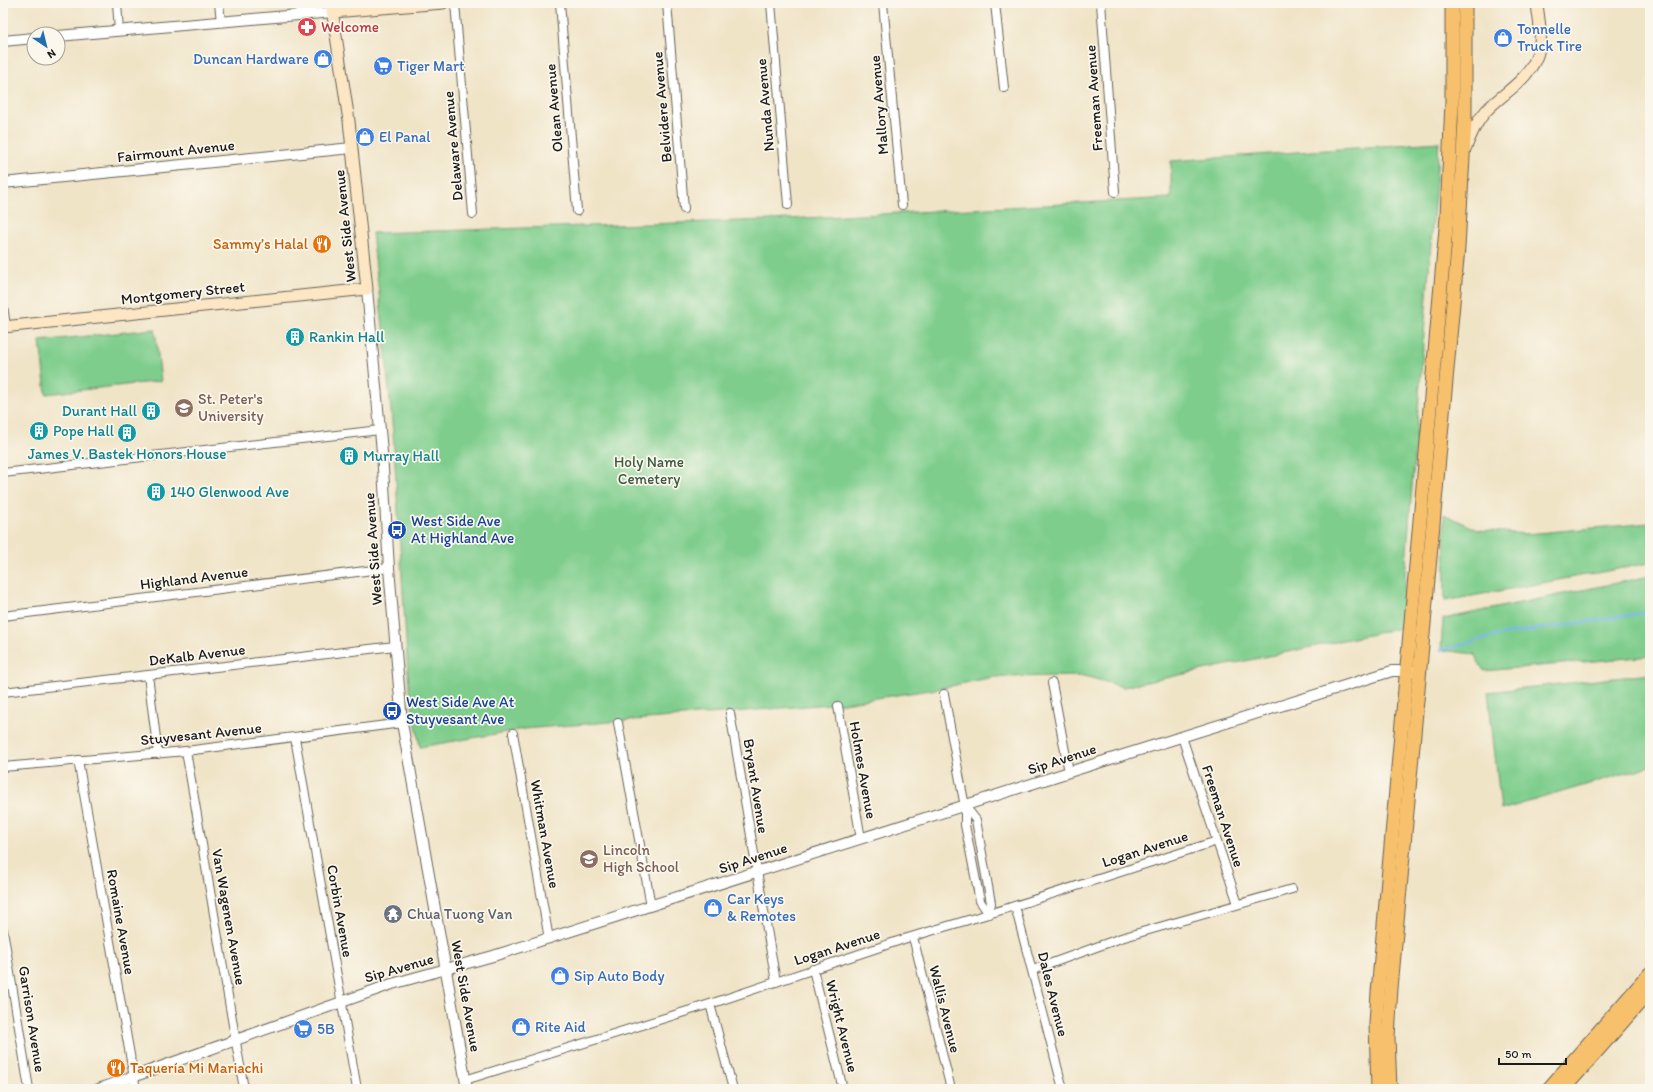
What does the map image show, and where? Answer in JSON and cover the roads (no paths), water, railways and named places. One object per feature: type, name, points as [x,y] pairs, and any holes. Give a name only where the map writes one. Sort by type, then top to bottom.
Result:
[{"type":"highway","points":[[1377,1085],[1376,1024],[1378,992],[1448,210],[1452,109],[1452,3]]},
{"type":"highway","points":[[1390,1089],[1388,1053],[1390,1006],[1458,255],[1464,152],[1466,72],[1465,3]]},
{"type":"highway","points":[[1549,1089],[1650,974]]},
{"type":"highway","points":[[1563,1089],[1650,990]]},
{"type":"main road","points":[[332,8],[443,3]]},
{"type":"main road","points":[[1464,152],[1472,131],[1481,118],[1526,75],[1534,64],[1540,45],[1537,3]]},
{"type":"main road","name":"West Side Avenue","points":[[332,8],[352,148],[367,289]]},
{"type":"main road","name":"Montgomery Street","points":[[4,327],[367,289]]},
{"type":"street","points":[[116,3],[119,30]]},
{"type":"street","points":[[219,3],[221,22]]},
{"type":"street","name":"Delaware Avenue","points":[[455,3],[473,214]]},
{"type":"street","name":"Olean Avenue","points":[[560,3],[577,211]]},
{"type":"street","name":"Belvidere Avenue","points":[[667,3],[684,209]]},
{"type":"street","name":"Nunda Avenue","points":[[771,3],[788,205]]},
{"type":"street","name":"Mallory Avenue","points":[[883,3],[902,205]]},
{"type":"street","points":[[995,3],[1004,88]]},
{"type":"street","name":"Freeman Avenue","points":[[1101,3],[1115,192]]},
{"type":"street","points":[[66,35],[221,22],[332,8]]},
{"type":"street","points":[[3,41],[26,39]]},
{"type":"street","name":"Fairmount Avenue","points":[[3,183],[352,148]]},
{"type":"street","name":"West Side Avenue","points":[[367,289],[380,430],[389,568],[402,723],[466,1084]]},
{"type":"street","points":[[3,305],[4,327]]},
{"type":"street","points":[[3,473],[380,430]]},
{"type":"street","name":"Highland Avenue","points":[[3,616],[389,568]]},
{"type":"street","name":"DeKalb Avenue","points":[[3,692],[395,646]]},
{"type":"street","name":"Sip Avenue","points":[[100,1089],[392,984],[446,970],[549,939],[1069,772],[1392,671],[1420,671]]},
{"type":"street","points":[[148,674],[158,754]]},
{"type":"street","points":[[1052,683],[1069,772]]},
{"type":"street","points":[[944,694],[965,806],[965,825],[980,901],[989,914]]},
{"type":"street","name":"Holmes Avenue","points":[[838,706],[861,839]]},
{"type":"street","name":"Bryant Avenue","points":[[730,713],[756,873],[776,982]]},
{"type":"street","name":"Stuyvesant Avenue","points":[[3,767],[186,751],[402,723]]},
{"type":"street","points":[[618,723],[651,906]]},
{"type":"street","name":"Whitman Avenue","points":[[513,733],[549,939]]},
{"type":"street","name":"Freeman Avenue","points":[[1182,737],[1238,904]]},
{"type":"street","name":"Corbin Avenue","points":[[295,738],[357,1089]]},
{"type":"street","name":"Van Wagenen Avenue","points":[[186,751],[237,1040],[244,1089]]},
{"type":"street","name":"Romaine Avenue","points":[[78,760],[136,1089]]},
{"type":"street","points":[[965,806],[976,820],[991,903],[989,914]]},
{"type":"street","name":"Logan Avenue","points":[[466,1084],[813,969],[1016,906],[1217,841]]},
{"type":"street","points":[[1033,970],[1121,938],[1292,889]]},
{"type":"street","name":"Dales Avenue","points":[[1016,906],[1063,1089]]},
{"type":"street","name":"Garrison Avenue","points":[[3,930],[29,1089]]},
{"type":"street","name":"Wallis Avenue","points":[[913,937],[951,1089]]},
{"type":"street","name":"Wright Avenue","points":[[813,969],[844,1089]]},
{"type":"street","points":[[710,1004],[733,1089]]},
{"type":"waterway","points":[[1441,650],[1499,635],[1650,612]]},
{"type":"place","name":"Welcome","points":[[307,27]]},
{"type":"place","name":"Tonnelle Truck Tire","points":[[1503,38]]},
{"type":"place","name":"Duncan Hardware","points":[[323,59]]},
{"type":"place","name":"Tiger Mart","points":[[383,66]]},
{"type":"place","name":"El Panal","points":[[365,137]]},
{"type":"place","name":"Sammy’s Halal","points":[[322,244]]},
{"type":"place","name":"Rankin Hall","points":[[295,337]]},
{"type":"place","name":"St. Peter's University","points":[[184,408]]},
{"type":"place","name":"Durant Hall","points":[[151,411]]},
{"type":"place","name":"Pope Hall","points":[[39,431]]},
{"type":"place","name":"James V. Bastek Honors House","points":[[127,433]]},
{"type":"place","name":"Murray Hall","points":[[349,456]]},
{"type":"place","name":"140 Glenwood Ave","points":[[156,492]]},
{"type":"place","name":"West Side Ave At Highland Ave","points":[[397,530]]},
{"type":"place","name":"West Side Ave At Stuyvesant Ave","points":[[392,711]]},
{"type":"place","name":"Lincoln High School","points":[[589,859]]},
{"type":"place","name":"Car Keys & Remotes","points":[[713,908]]},
{"type":"place","name":"Chua Tuong Van","points":[[393,914]]},
{"type":"place","name":"Sip Auto Body","points":[[560,976]]},
{"type":"place","name":"Rite Aid","points":[[521,1027]]},
{"type":"place","name":"5B","points":[[303,1029]]},
{"type":"place","name":"Taquería Mi Mariachi","points":[[116,1068]]},
{"type":"park label","name":"Holy Name Cemetery","points":[[649,470]]}]
